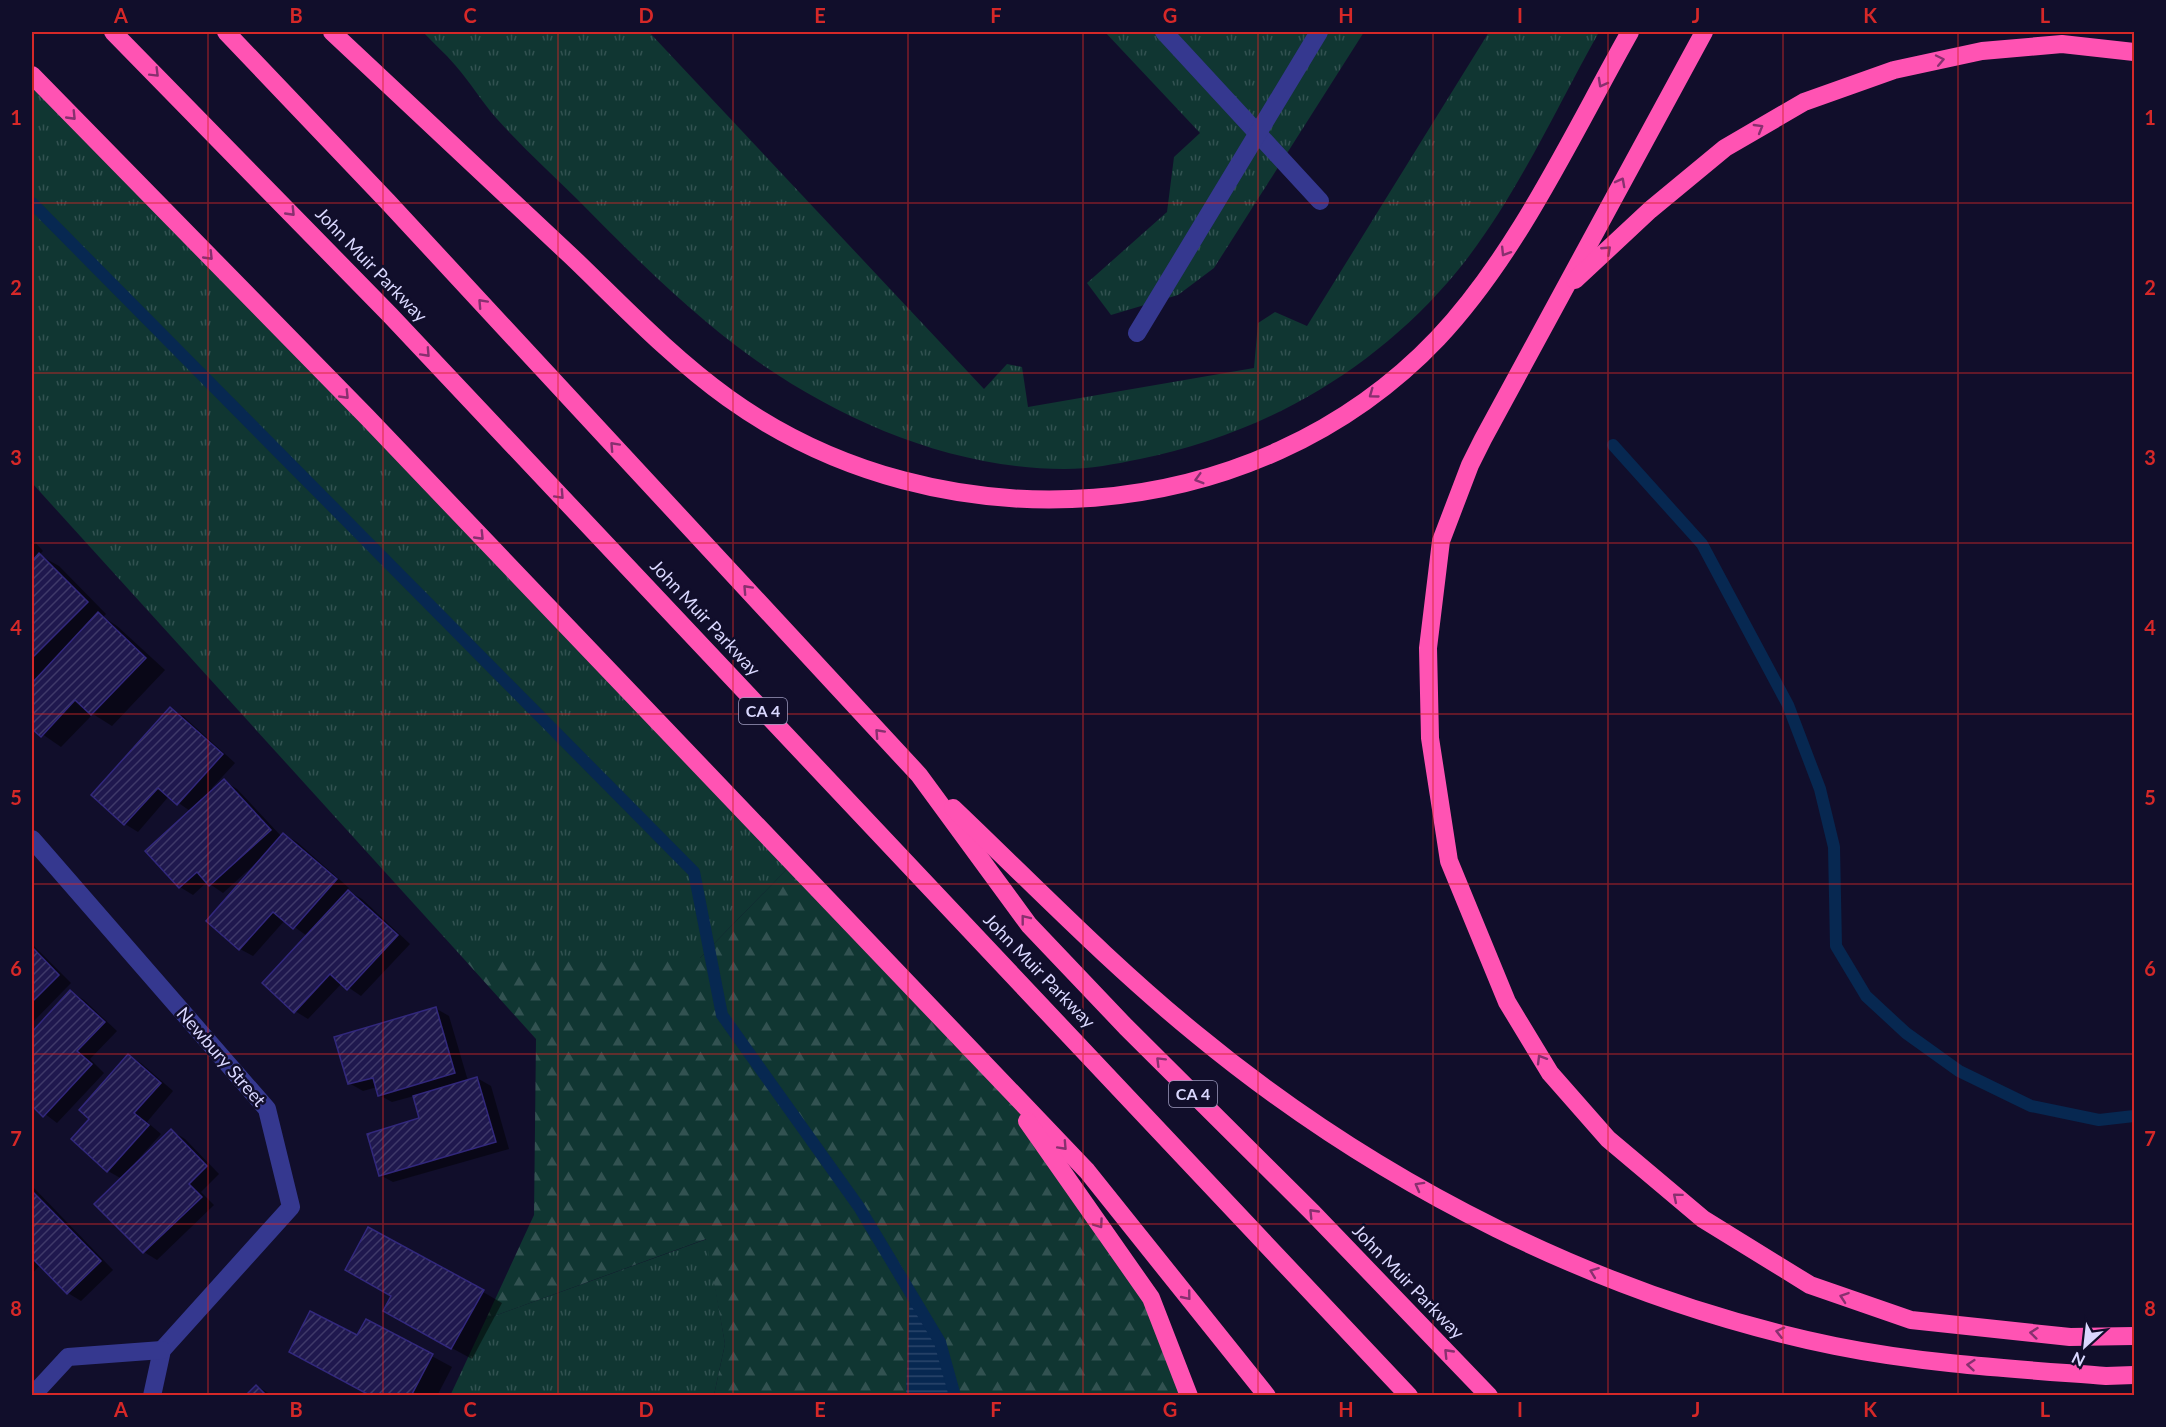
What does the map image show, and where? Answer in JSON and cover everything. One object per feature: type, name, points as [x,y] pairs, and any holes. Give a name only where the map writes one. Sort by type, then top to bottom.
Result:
[{"type":"highway","name":"John Muir Parkway","points":[[113,32],[390,315],[1409,1395]]},
{"type":"highway","name":"John Muir Parkway","points":[[226,32],[919,776],[1029,925],[1126,1028],[1312,1212],[1488,1395]]},
{"type":"highway","points":[[332,32],[680,360],[730,400],[766,423],[842,461],[922,487],[1006,500],[1050,501],[1113,497],[1177,486],[1261,459],[1337,419],[1406,369],[1438,339],[1492,271],[1537,198],[1630,32]]},
{"type":"highway","points":[[1704,32],[1470,465],[1441,541],[1428,648],[1430,738],[1449,861],[1507,1002],[1550,1073],[1608,1139],[1703,1219],[1810,1285],[1911,1320],[2070,1337],[2134,1336]]},
{"type":"highway","points":[[1564,290],[1650,210],[1725,148],[1804,102],[1894,70],[1982,51],[2062,44],[2134,52]]},
{"type":"highway","points":[[32,75],[367,417],[1087,1171],[1267,1395]]},
{"type":"highway","points":[[919,776],[1126,975],[1197,1035],[1265,1087],[1341,1140],[1417,1185],[1498,1228],[1571,1263],[1659,1297],[1743,1323],[1834,1346],[1926,1361],[2106,1376],[2134,1375]]},
{"type":"highway","points":[[994,1073],[1151,1298],[1189,1395]]},
{"type":"street","points":[[1164,32],[1320,201]]},
{"type":"street","points":[[1137,333],[1320,32]]},
{"type":"street","name":"Newbury Street","points":[[32,839],[267,1109],[291,1207],[162,1350],[152,1395]]},
{"type":"street","points":[[32,1395],[68,1357],[162,1350]]},
{"type":"green space","points":[[423,32],[649,32],[984,389],[1007,364],[1022,367],[1028,407],[1254,368],[1258,323],[1275,312],[1307,326],[1489,32],[1599,32],[1530,161],[1491,225],[1448,282],[1417,315],[1383,345],[1347,372],[1309,396],[1269,417],[1228,434],[1140,459],[1093,467],[1064,469],[1022,467],[980,460],[898,437],[821,401],[750,356],[661,282],[527,151],[486,106],[466,78]]},
{"type":"green space","points":[[1105,32],[1364,32],[1214,268],[1178,295],[1111,315],[1087,283],[1167,212],[1174,157],[1200,133]]},
{"type":"green space","points":[[32,75],[793,863],[700,958],[463,958],[32,483]]},
{"type":"green space","points":[[793,863],[994,1073],[1151,1298],[1189,1395],[714,1395],[725,1344],[706,1239],[486,1319],[534,1215],[536,1039],[463,958],[700,958]]},
{"type":"green space","points":[[707,1239],[725,1344],[714,1395],[450,1396],[486,1319]]},
{"type":"water","points":[[910,1291],[940,1342],[955,1395],[906,1395]]},
{"type":"building","points":[[39,553],[88,602],[32,658],[32,561]]},
{"type":"building","points":[[98,612],[146,658],[91,715],[75,700],[41,737],[32,729],[32,683]]},
{"type":"building","points":[[170,707],[223,754],[177,805],[158,788],[124,825],[91,795]]},
{"type":"building","points":[[224,779],[271,830],[209,886],[197,872],[179,888],[145,851]]},
{"type":"building","points":[[283,833],[337,879],[293,929],[273,912],[239,950],[206,921]]},
{"type":"building","points":[[348,890],[398,935],[347,990],[330,974],[294,1013],[262,983]]},
{"type":"building","points":[[32,947],[59,975],[32,1002]]},
{"type":"building","points":[[70,990],[105,1022],[77,1051],[92,1064],[43,1117],[32,1106],[32,1032]]},
{"type":"building","points":[[436,1007],[455,1073],[378,1096],[373,1078],[348,1084],[334,1037]]},
{"type":"building","points":[[128,1054],[161,1083],[134,1113],[149,1125],[107,1172],[71,1139],[89,1119],[79,1110]]},
{"type":"building","points":[[477,1077],[496,1142],[379,1176],[367,1134],[419,1118],[413,1096]]},
{"type":"building","points":[[171,1129],[207,1166],[189,1184],[202,1197],[143,1253],[94,1204]]},
{"type":"building","points":[[32,1191],[101,1261],[67,1294],[32,1258]]},
{"type":"building","points":[[368,1227],[484,1290],[451,1349],[383,1311],[391,1296],[345,1270]]},
{"type":"building","points":[[310,1311],[357,1335],[366,1319],[433,1354],[411,1396],[371,1396],[289,1352]]},
{"type":"building","points":[[256,1385],[267,1396],[245,1396]]},
{"type":"waterway","points":[[32,203],[694,872],[722,1015],[859,1207],[940,1342],[955,1396]]},
{"type":"waterway","points":[[1613,445],[1702,544],[1788,705],[1820,789],[1834,847],[1836,946],[1866,996],[1906,1033],[1959,1071],[2031,1106],[2099,1120],[2134,1116]]}]
